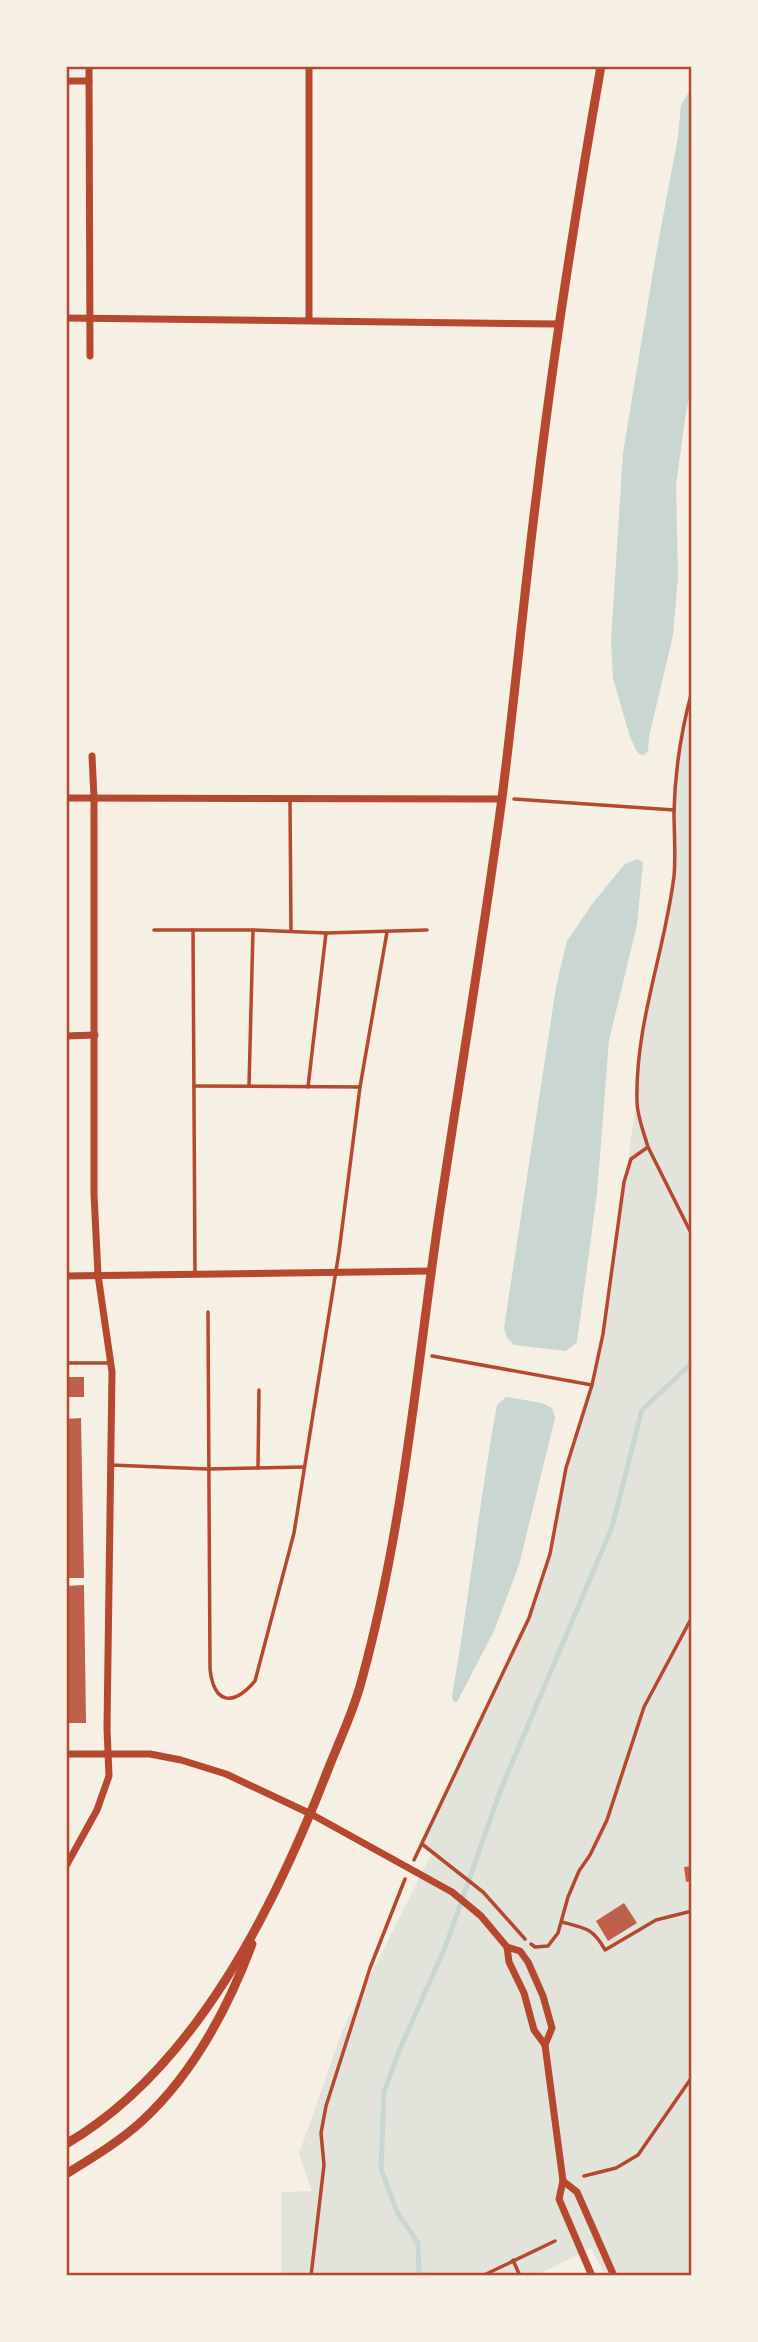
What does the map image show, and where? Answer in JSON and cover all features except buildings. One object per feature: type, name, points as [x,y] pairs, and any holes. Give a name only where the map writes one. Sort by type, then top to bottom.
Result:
[{"type":"street","points":[[89,66],[90,356]]},
{"type":"street","points":[[309,66],[309,319]]},
{"type":"street","points":[[66,2144],[105,2119],[157,2071],[234,1967],[261,1919],[311,1815],[361,1684],[394,1543],[431,1271],[502,799],[558,324],[601,66]]},
{"type":"street","points":[[66,81],[89,81]]},
{"type":"street","points":[[66,318],[558,324]]},
{"type":"street","points":[[66,1866],[97,1810],[109,1776],[107,1728],[111,1363],[98,1275],[94,1194],[92,756]]},
{"type":"street","points":[[66,797],[502,799]]},
{"type":"street","points":[[66,1035],[95,1035]]},
{"type":"street","points":[[66,1276],[431,1271]]},
{"type":"street","points":[[66,1754],[150,1754],[226,1774],[311,1815],[417,1872],[467,1903],[490,1924],[507,1947],[509,1962],[524,1993],[534,2030],[545,2045],[563,2181],[558,2200],[592,2276]]},
{"type":"street","points":[[66,2174],[110,2146],[142,2121],[194,2061],[243,1967],[261,1919]]},
{"type":"street","points":[[507,1947],[520,1951],[528,1962],[543,1996],[552,2028],[545,2045]]},
{"type":"street","points":[[563,2181],[577,2192],[614,2276]]},
{"type":"lane","points":[[290,797],[291,931]]},
{"type":"lane","points":[[153,930],[326,933],[427,930]]},
{"type":"lane","points":[[193,930],[195,1274]]},
{"type":"lane","points":[[249,1086],[253,930]]},
{"type":"lane","points":[[208,1312],[210,1669],[217,1695],[235,1698],[255,1681],[294,1533],[335,1272],[360,1087],[387,932]]},
{"type":"lane","points":[[308,1087],[326,933]]},
{"type":"lane","points":[[194,1086],[360,1087]]},
{"type":"lane","points":[[66,1363],[111,1363]]},
{"type":"lane","points":[[258,1468],[259,1390]]},
{"type":"lane","points":[[111,1465],[207,1469],[304,1467]]},
{"type":"path","points":[[691,691],[680,746],[674,810],[674,873],[665,932],[641,1035],[636,1104],[648,1147],[691,1235]]},
{"type":"path","points":[[502,799],[674,810]]},
{"type":"path","points":[[648,1147],[631,1158],[624,1182],[603,1334],[592,1385],[566,1468],[550,1554],[529,1618],[421,1845],[483,1892],[535,1947],[548,1946],[558,1933],[579,1871],[607,1820],[645,1707],[691,1617]]},
{"type":"path","points":[[420,1354],[592,1385]]},
{"type":"path","points":[[311,2276],[324,2165],[321,2133],[326,2106],[370,1968],[401,1889]]},
{"type":"path","points":[[561,1922],[587,1928],[597,1935],[604,1950],[656,1920],[691,1911]]},
{"type":"path","points":[[584,2176],[617,2168],[638,2155],[691,2077]]},
{"type":"path","points":[[482,2276],[555,2241]]},
{"type":"path","points":[[513,2260],[520,2276]]},
{"type":"shaded area","points":[[691,89],[691,388],[676,485],[678,577],[673,635],[648,751],[644,755],[639,754],[630,737],[613,678],[611,641],[623,453],[678,137],[681,105]]},
{"type":"shaded area","points":[[691,691],[691,2275],[605,2275],[591,2248],[537,2275],[281,2275],[281,2192],[312,2191],[299,2154],[343,2029],[432,1853],[422,1844],[529,1618],[550,1554],[566,1468],[592,1385],[603,1334],[636,1104],[641,1035],[665,932],[674,873],[674,810],[678,758]]},
{"type":"shaded area","points":[[637,859],[643,862],[637,925],[609,1040],[597,1193],[577,1342],[566,1351],[514,1345],[507,1338],[504,1328],[556,987],[567,941],[592,904],[625,864]]},
{"type":"shaded area","points":[[506,1397],[542,1403],[552,1408],[555,1418],[519,1565],[494,1631],[457,1702],[454,1702],[452,1697],[497,1405]]},
{"type":"waterway","points":[[419,2276],[418,2243],[397,2212],[381,2169],[384,2092],[399,2051],[446,1945],[501,1789],[612,1527],[642,1410],[692,1363]]}]
